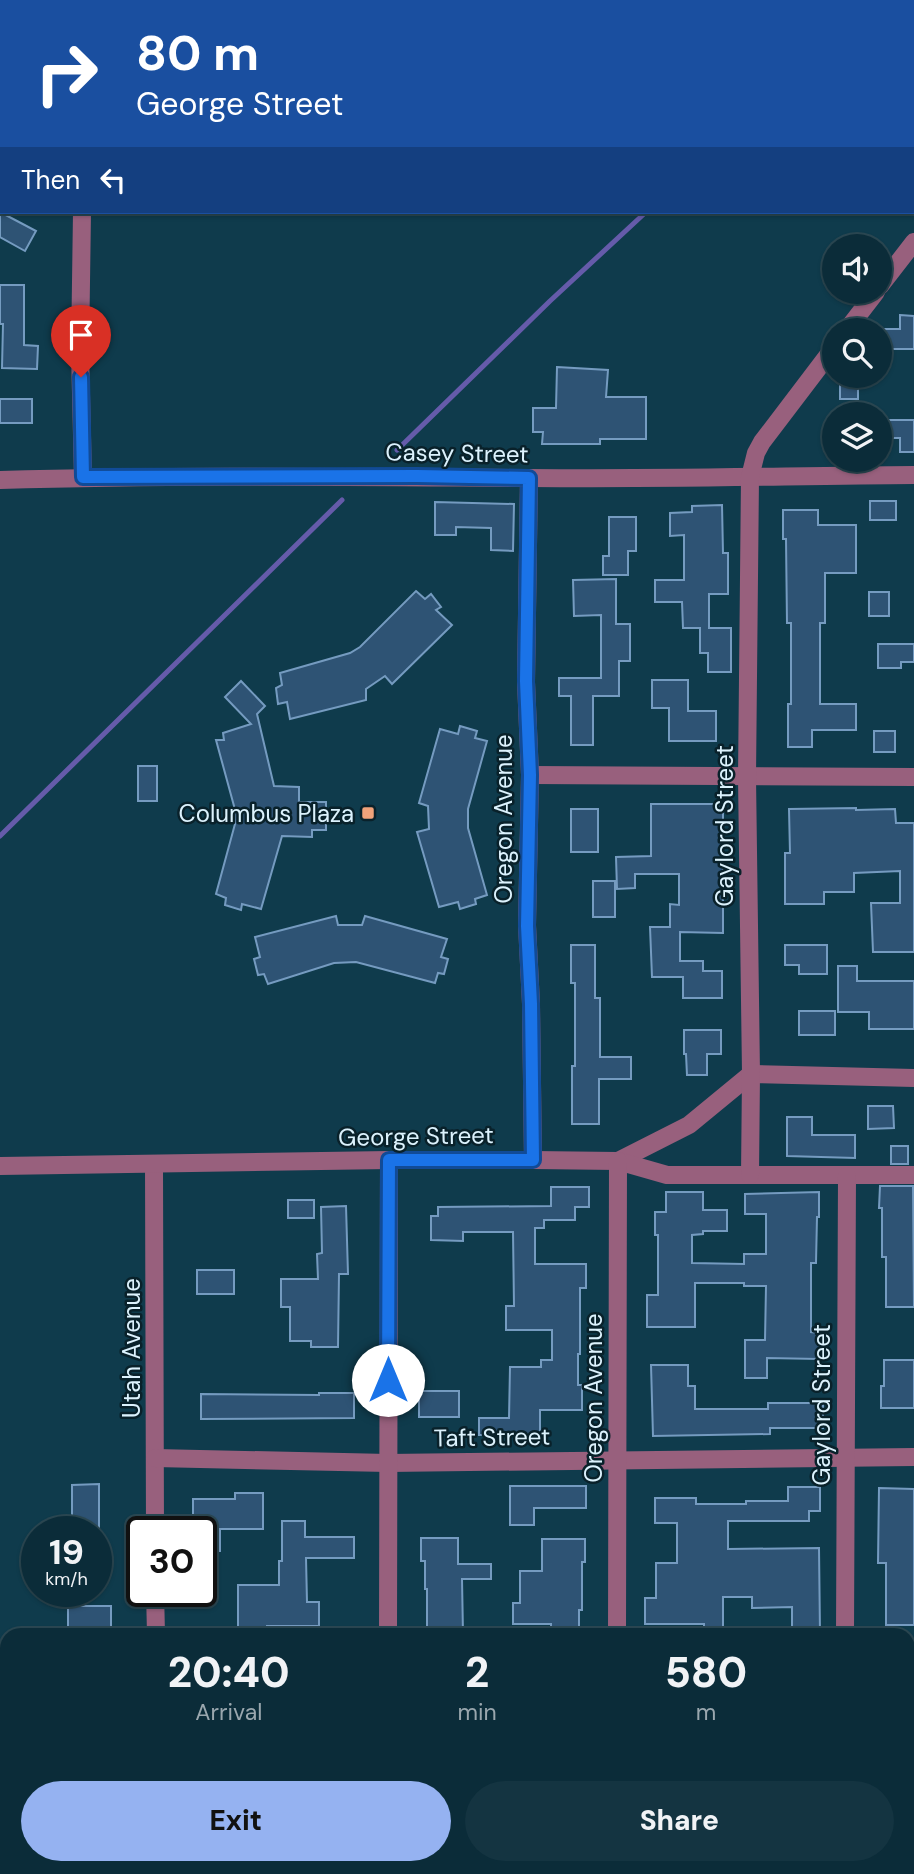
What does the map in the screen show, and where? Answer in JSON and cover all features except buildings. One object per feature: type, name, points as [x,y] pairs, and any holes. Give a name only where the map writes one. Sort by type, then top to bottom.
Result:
[{"type":"street","points":[[82,214],[80,352],[83,477]]},
{"type":"street","points":[[892,274],[911,254]]},
{"type":"street","points":[[856,318],[867,304]]},
{"type":"street","name":"Gaylord Street","points":[[750,1175],[747,777],[750,477],[756,453],[762,442],[822,363]]},
{"type":"street","name":"Casey Street","points":[[0,480],[83,477],[914,475]]},
{"type":"street","name":"Oregon Avenue","points":[[529,478],[526,681],[530,775],[527,926],[533,1160]]},
{"type":"street","points":[[530,775],[914,777]]},
{"type":"street","points":[[618,1161],[688,1125],[751,1074],[914,1077]]},
{"type":"street","points":[[388,1628],[389,1160]]},
{"type":"street","name":"George Street","points":[[0,1166],[533,1160],[618,1161],[667,1175],[914,1175]]},
{"type":"street","name":"Oregon Avenue","points":[[617,1628],[618,1161]]},
{"type":"street","name":"Utah Avenue","points":[[154,1165],[155,1516]]},
{"type":"street","name":"Gaylord Street","points":[[845,1628],[847,1176]]},
{"type":"street","name":"Taft Street","points":[[155,1458],[388,1463],[914,1457]]},
{"type":"street","points":[[155,1607],[156,1628]]},
{"type":"waterway","points":[[397,450],[644,214]]},
{"type":"waterway","points":[[0,836],[342,500]]},
{"type":"place","name":"Columbus Plaza","points":[[368,813]]},
{"type":"route","points":[[81,377],[83,477],[529,478],[526,681],[530,775],[527,926],[533,1160],[389,1160],[388,1380]]}]
